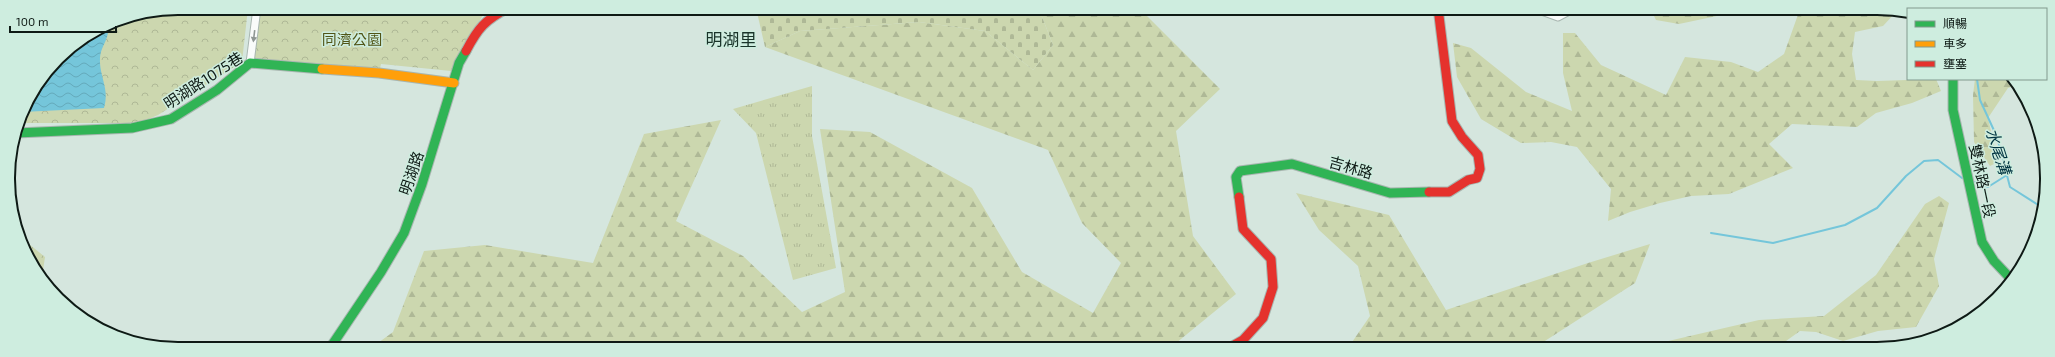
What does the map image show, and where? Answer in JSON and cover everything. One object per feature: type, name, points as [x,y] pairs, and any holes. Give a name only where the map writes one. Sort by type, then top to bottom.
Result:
[{"type":"street","points":[[250,63],[256,15]]},
{"type":"street","name":"明湖路","points":[[334,342],[381,272],[404,233],[422,184],[459,63],[477,30],[495,15]]},
{"type":"street","name":"吉林路","points":[[1240,342],[1263,318],[1273,286],[1271,259],[1243,229],[1236,177],[1240,171],[1292,164],[1390,193],[1449,192],[1468,180],[1477,178],[1482,168],[1481,158],[1456,131],[1452,121],[1439,15]]},
{"type":"street","points":[[1551,15],[1558,18],[1563,15]]},
{"type":"street","name":"明湖路1075巷","points":[[22,133],[132,128],[171,120],[217,90],[250,63],[379,73],[454,83]]},
{"type":"street","name":"雙林路一段","points":[[1953,80],[1953,110],[1982,242],[1994,261],[2008,275]]},
{"type":"green space","points":[[247,15],[242,62],[158,115],[139,123],[25,123],[37,97],[49,79],[63,63],[79,49],[116,27],[157,16]]},
{"type":"green space","name":"同濟公園","points":[[256,15],[483,15],[451,71],[381,64],[379,73],[250,63]]},
{"type":"green space","points":[[758,15],[1041,15],[1053,45],[1033,70],[985,31],[919,22],[800,31],[765,47]]},
{"type":"green space","points":[[1041,15],[1146,15],[1220,89],[1176,131],[1193,236],[1236,294],[1177,342],[379,342],[393,332],[424,251],[485,245],[593,263],[644,134],[721,120],[676,221],[743,256],[802,312],[845,292],[820,129],[870,132],[972,188],[1022,272],[1093,313],[1121,263],[1082,223],[1048,150],[765,47],[800,31],[919,22],[985,31],[1033,70],[1053,45]]},
{"type":"green space","points":[[1654,15],[1722,15],[1679,24],[1656,20]]},
{"type":"green space","points":[[1798,15],[1893,16],[1883,26],[1855,32],[1852,54],[1856,80],[1936,80],[1941,91],[1912,103],[1876,113],[1857,127],[1792,124],[1769,144],[1793,168],[1729,194],[1691,196],[1630,212],[1608,221],[1611,189],[1577,147],[1551,142],[1521,143],[1481,119],[1457,77],[1453,43],[1471,48],[1526,92],[1572,111],[1563,73],[1563,33],[1575,33],[1601,65],[1666,95],[1685,57],[1731,62],[1758,72],[1784,54]]},
{"type":"green space","points":[[1975,80],[2007,80],[2011,87],[2008,88],[1988,118],[1998,162],[1990,166],[1974,142],[1973,95]]},
{"type":"green space","points":[[812,86],[812,136],[836,268],[793,280],[756,133],[733,109]]},
{"type":"green space","points":[[1296,193],[1389,215],[1446,310],[1650,244],[1635,283],[1543,342],[1352,342],[1370,316],[1358,266],[1319,230]]},
{"type":"green space","points":[[1939,196],[1949,203],[1934,259],[1939,286],[1916,327],[1878,331],[1843,341],[1816,332],[1800,331],[1785,342],[1664,342],[1759,320],[1824,316],[1876,275],[1925,204]]},
{"type":"green space","points":[[28,243],[45,257],[43,269]]},
{"type":"water","points":[[108,31],[100,58],[106,95],[104,108],[29,112],[49,79],[63,63],[79,49]]},
{"type":"waterway","name":"水尾溝","points":[[1977,80],[1980,100],[1997,137],[2010,187],[2038,205]]},
{"type":"waterway","points":[[1711,233],[1773,243],[1845,225],[1877,208],[1906,176],[1924,161],[1938,160],[1962,178]]},
{"type":"waterway","points":[[1975,182],[1988,187],[2007,175]]},
{"type":"traffic: fast","points":[[334,342],[381,272],[404,233],[422,184],[459,63],[466,51]]},
{"type":"traffic: fast","points":[[22,133],[132,128],[171,119],[217,90],[250,63],[322,69]]},
{"type":"traffic: fast","points":[[1953,80],[1953,110],[1982,242],[1994,261],[2008,275]]},
{"type":"traffic: fast","points":[[1239,197],[1236,177],[1240,171],[1292,164],[1390,193],[1429,192]]},
{"type":"traffic: slow","points":[[322,69],[379,73],[454,83]]},
{"type":"traffic: jam","points":[[466,51],[478,30],[496,15]]},
{"type":"traffic: jam","points":[[1429,192],[1449,192],[1468,180],[1477,178],[1480,169],[1478,155],[1462,137],[1452,121],[1439,15]]},
{"type":"traffic: jam","points":[[1239,197],[1243,229],[1271,259],[1273,287],[1263,318],[1240,342]]},
{"type":"district","name":"明湖里","points":[[731,39]]}]
